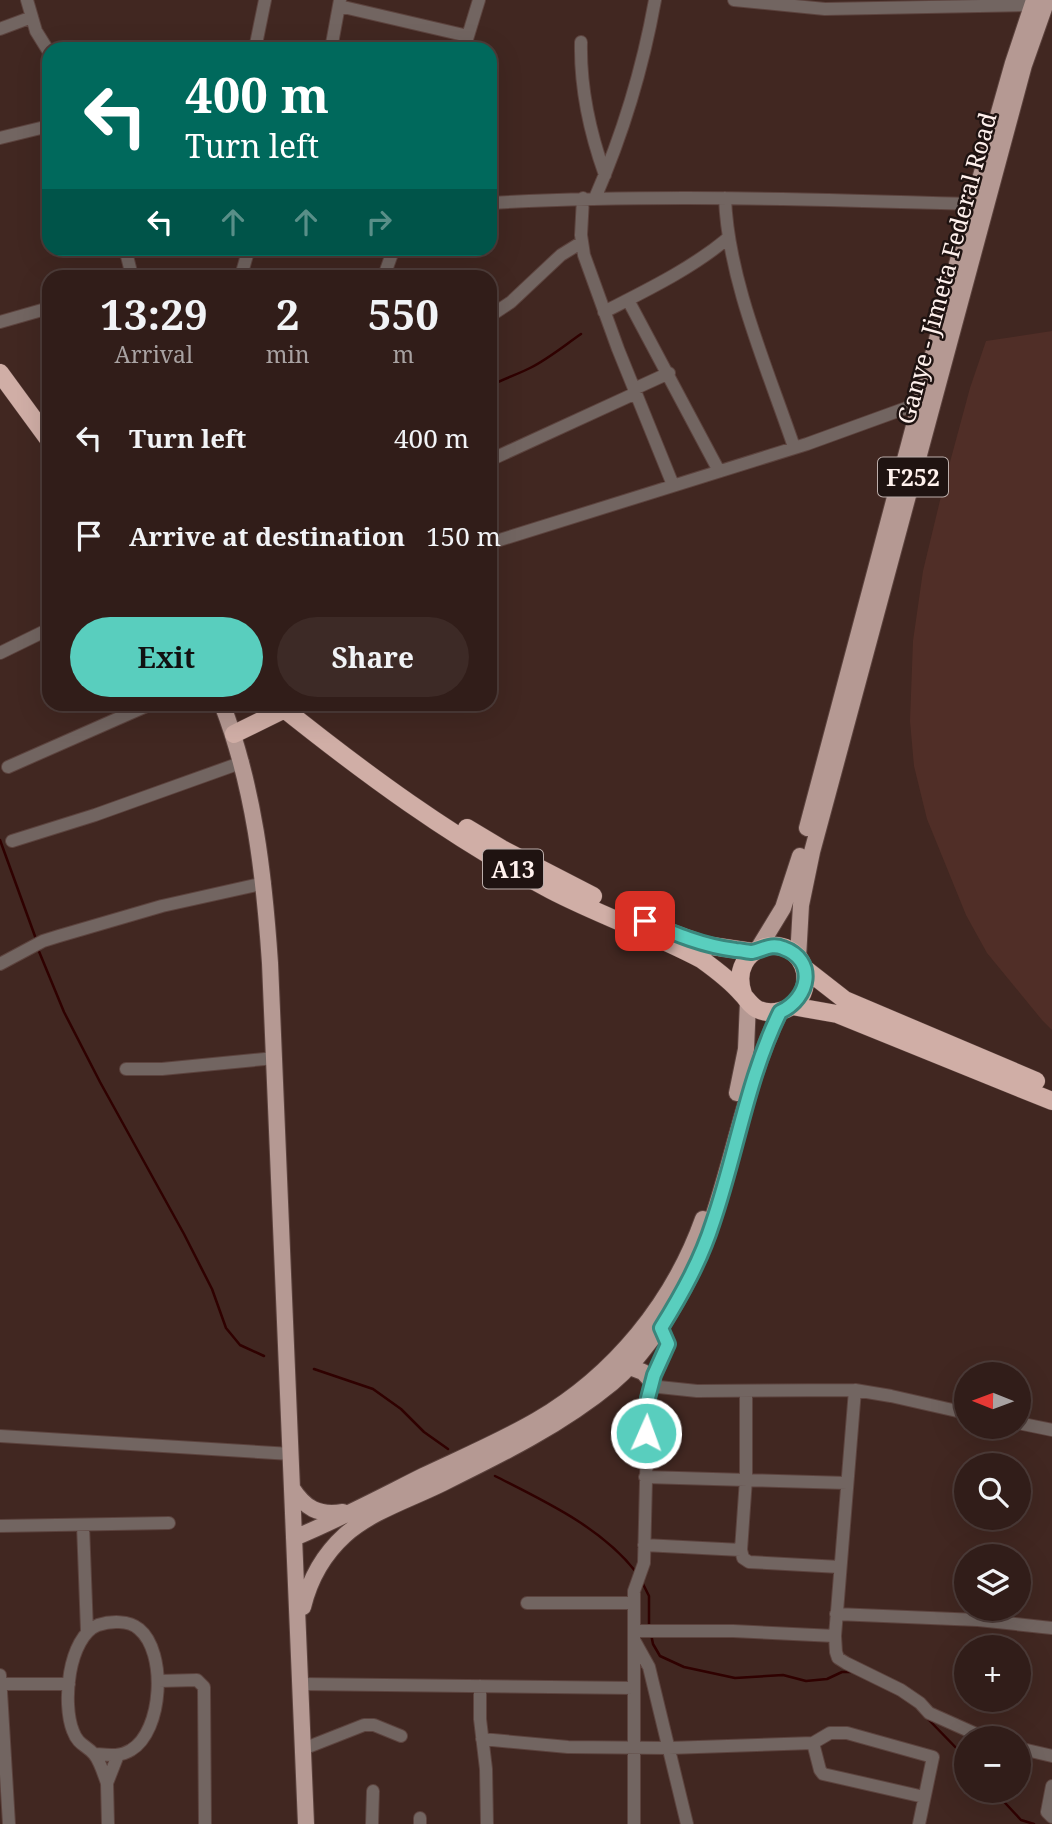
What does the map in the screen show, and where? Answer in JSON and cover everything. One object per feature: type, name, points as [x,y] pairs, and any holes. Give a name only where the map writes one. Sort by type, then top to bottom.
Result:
[{"type":"highway","points":[[0,373],[42,430]]},
{"type":"highway","points":[[234,734],[284,711]]},
{"type":"highway","name":"A13","points":[[287,711],[375,780],[443,827],[552,891],[701,959],[757,1009],[768,1013],[786,1009],[837,1014],[1052,1101]]},
{"type":"highway","name":"A13","points":[[288,711],[329,733],[449,817],[557,879],[622,911],[705,945],[756,950],[780,946],[845,1000],[1052,1088]]},
{"type":"highway","points":[[745,998],[740,985],[742,966],[756,950]]},
{"type":"highway","points":[[786,1009],[800,999],[804,989],[801,963]]},
{"type":"main road","name":"Ganye - Jimeta Federal Road","points":[[756,950],[778,920],[795,876],[973,204],[1013,63],[1038,2]]},
{"type":"main road","name":"Ganye - Jimeta Federal Road","points":[[801,963],[800,905],[812,852],[1024,65],[1038,2]]},
{"type":"main road","points":[[225,711],[243,762],[265,883],[275,1058],[306,1824]]},
{"type":"main road","points":[[294,1538],[539,1419],[587,1385],[637,1336],[668,1293],[681,1269],[707,1206],[743,1073],[747,1049],[745,998]]},
{"type":"main road","points":[[299,1623],[309,1584],[316,1570],[346,1535],[377,1514],[549,1428],[585,1404],[630,1367],[661,1328],[691,1277],[704,1248],[725,1183],[753,1075],[786,1009]]},
{"type":"main road","points":[[630,1367],[643,1372],[652,1382]]},
{"type":"main road","points":[[292,1487],[306,1506],[320,1513],[355,1509]]},
{"type":"street","points":[[27,0],[36,31],[43,42]]},
{"type":"street","points":[[256,42],[265,0]]},
{"type":"street","points":[[466,42],[479,0]]},
{"type":"street","points":[[655,0],[635,80],[605,175],[589,198],[582,242],[604,312],[673,485]]},
{"type":"street","points":[[734,0],[825,9],[1038,2]]},
{"type":"street","points":[[332,42],[340,3],[463,42]]},
{"type":"street","points":[[0,29],[32,17]]},
{"type":"street","points":[[581,42],[580,69],[595,147],[605,175]]},
{"type":"street","points":[[0,138],[42,128]]},
{"type":"street","points":[[497,203],[589,198],[726,198],[973,204]]},
{"type":"street","points":[[726,198],[728,238],[750,318],[794,447]]},
{"type":"street","points":[[604,312],[681,271],[728,238]]},
{"type":"street","points":[[497,311],[511,302],[561,255],[582,242]]},
{"type":"street","points":[[628,300],[719,471]]},
{"type":"street","points":[[0,322],[42,310]]},
{"type":"street","points":[[497,457],[668,373]]},
{"type":"street","points":[[497,541],[794,447],[920,403]]},
{"type":"street","points":[[0,653],[42,632]]},
{"type":"street","points":[[8,767],[135,711]]},
{"type":"street","points":[[12,841],[95,815],[243,762]]},
{"type":"street","points":[[0,964],[43,941],[162,906],[265,883]]},
{"type":"street","points":[[126,1069],[162,1069],[275,1058]]},
{"type":"street","points":[[661,1328],[668,1344],[648,1398],[644,1545],[642,1573],[635,1585],[634,1603],[687,1824]]},
{"type":"street","points":[[652,1382],[659,1387],[697,1391],[855,1390],[954,1410]]},
{"type":"street","points":[[855,1390],[836,1614],[836,1652],[838,1658],[901,1690],[929,1713],[958,1726]]},
{"type":"street","points":[[746,1391],[746,1479],[741,1550],[743,1558],[749,1562],[840,1567]]},
{"type":"street","points":[[1031,1426],[1052,1430]]},
{"type":"street","points":[[0,1436],[291,1454]]},
{"type":"street","points":[[645,1477],[847,1483]]},
{"type":"street","points":[[0,1526],[169,1523]]},
{"type":"street","points":[[83,1525],[87,1631]]},
{"type":"street","points":[[644,1545],[741,1550]]},
{"type":"street","points":[[527,1604],[634,1603]]},
{"type":"street","points":[[836,1614],[978,1620],[1052,1629]]},
{"type":"street","points":[[110,1623],[128,1624],[138,1628],[146,1637],[159,1681],[155,1710],[146,1736],[131,1750],[118,1755],[95,1754],[81,1746],[72,1731],[68,1705],[69,1684],[78,1644],[87,1631],[110,1623]]},
{"type":"street","points":[[641,1633],[835,1636]]},
{"type":"street","points":[[634,1824],[634,1688],[641,1633]]},
{"type":"street","points":[[0,1675],[9,1824]]},
{"type":"street","points":[[159,1681],[197,1680],[204,1687],[205,1824]]},
{"type":"street","points":[[1,1685],[69,1684]]},
{"type":"street","points":[[301,1684],[634,1688]]},
{"type":"street","points":[[480,1686],[487,1824]]},
{"type":"street","points":[[303,1749],[364,1725],[374,1725],[401,1736]]},
{"type":"street","points":[[482,1740],[568,1747],[668,1748],[813,1742],[830,1733],[847,1733],[933,1757],[919,1824]]},
{"type":"street","points":[[813,1742],[823,1774],[924,1797]]},
{"type":"street","points":[[1031,1751],[1052,1756]]},
{"type":"street","points":[[95,1754],[107,1783]]},
{"type":"street","points":[[107,1824],[107,1783],[118,1755]]},
{"type":"street","points":[[1052,1786],[1047,1812],[1052,1817]]},
{"type":"street","points":[[372,1824],[373,1791]]},
{"type":"shaded area","points":[[1052,331],[1052,1030],[987,953],[966,915],[927,819],[914,766],[910,721],[913,641],[923,571],[970,388],[986,341]]},
{"type":"waterway","points":[[497,383],[537,364],[581,334]]},
{"type":"waterway","points":[[0,840],[36,939]]},
{"type":"waterway","points":[[38,949],[64,1012],[212,1289],[226,1328],[240,1345],[264,1356]]},
{"type":"waterway","points":[[314,1369],[373,1389],[448,1449]]},
{"type":"waterway","points":[[495,1476],[552,1505],[589,1528],[622,1556],[636,1572]]},
{"type":"waterway","points":[[641,1580],[649,1596],[649,1628]]},
{"type":"waterway","points":[[651,1634],[660,1656],[684,1667],[735,1678],[783,1675],[806,1681],[827,1679],[842,1672],[851,1672]]},
{"type":"waterway","points":[[927,1718],[954,1746]]},
{"type":"waterway","points":[[1005,1803],[1021,1820],[1034,1824]]},
{"type":"route","points":[[645,921],[705,945],[753,952],[769,946],[780,946],[799,958],[806,978],[800,999],[780,1012],[762,1051],[753,1075],[714,1221],[691,1277],[661,1328],[668,1344],[654,1375],[648,1398],[646,1433]]}]
